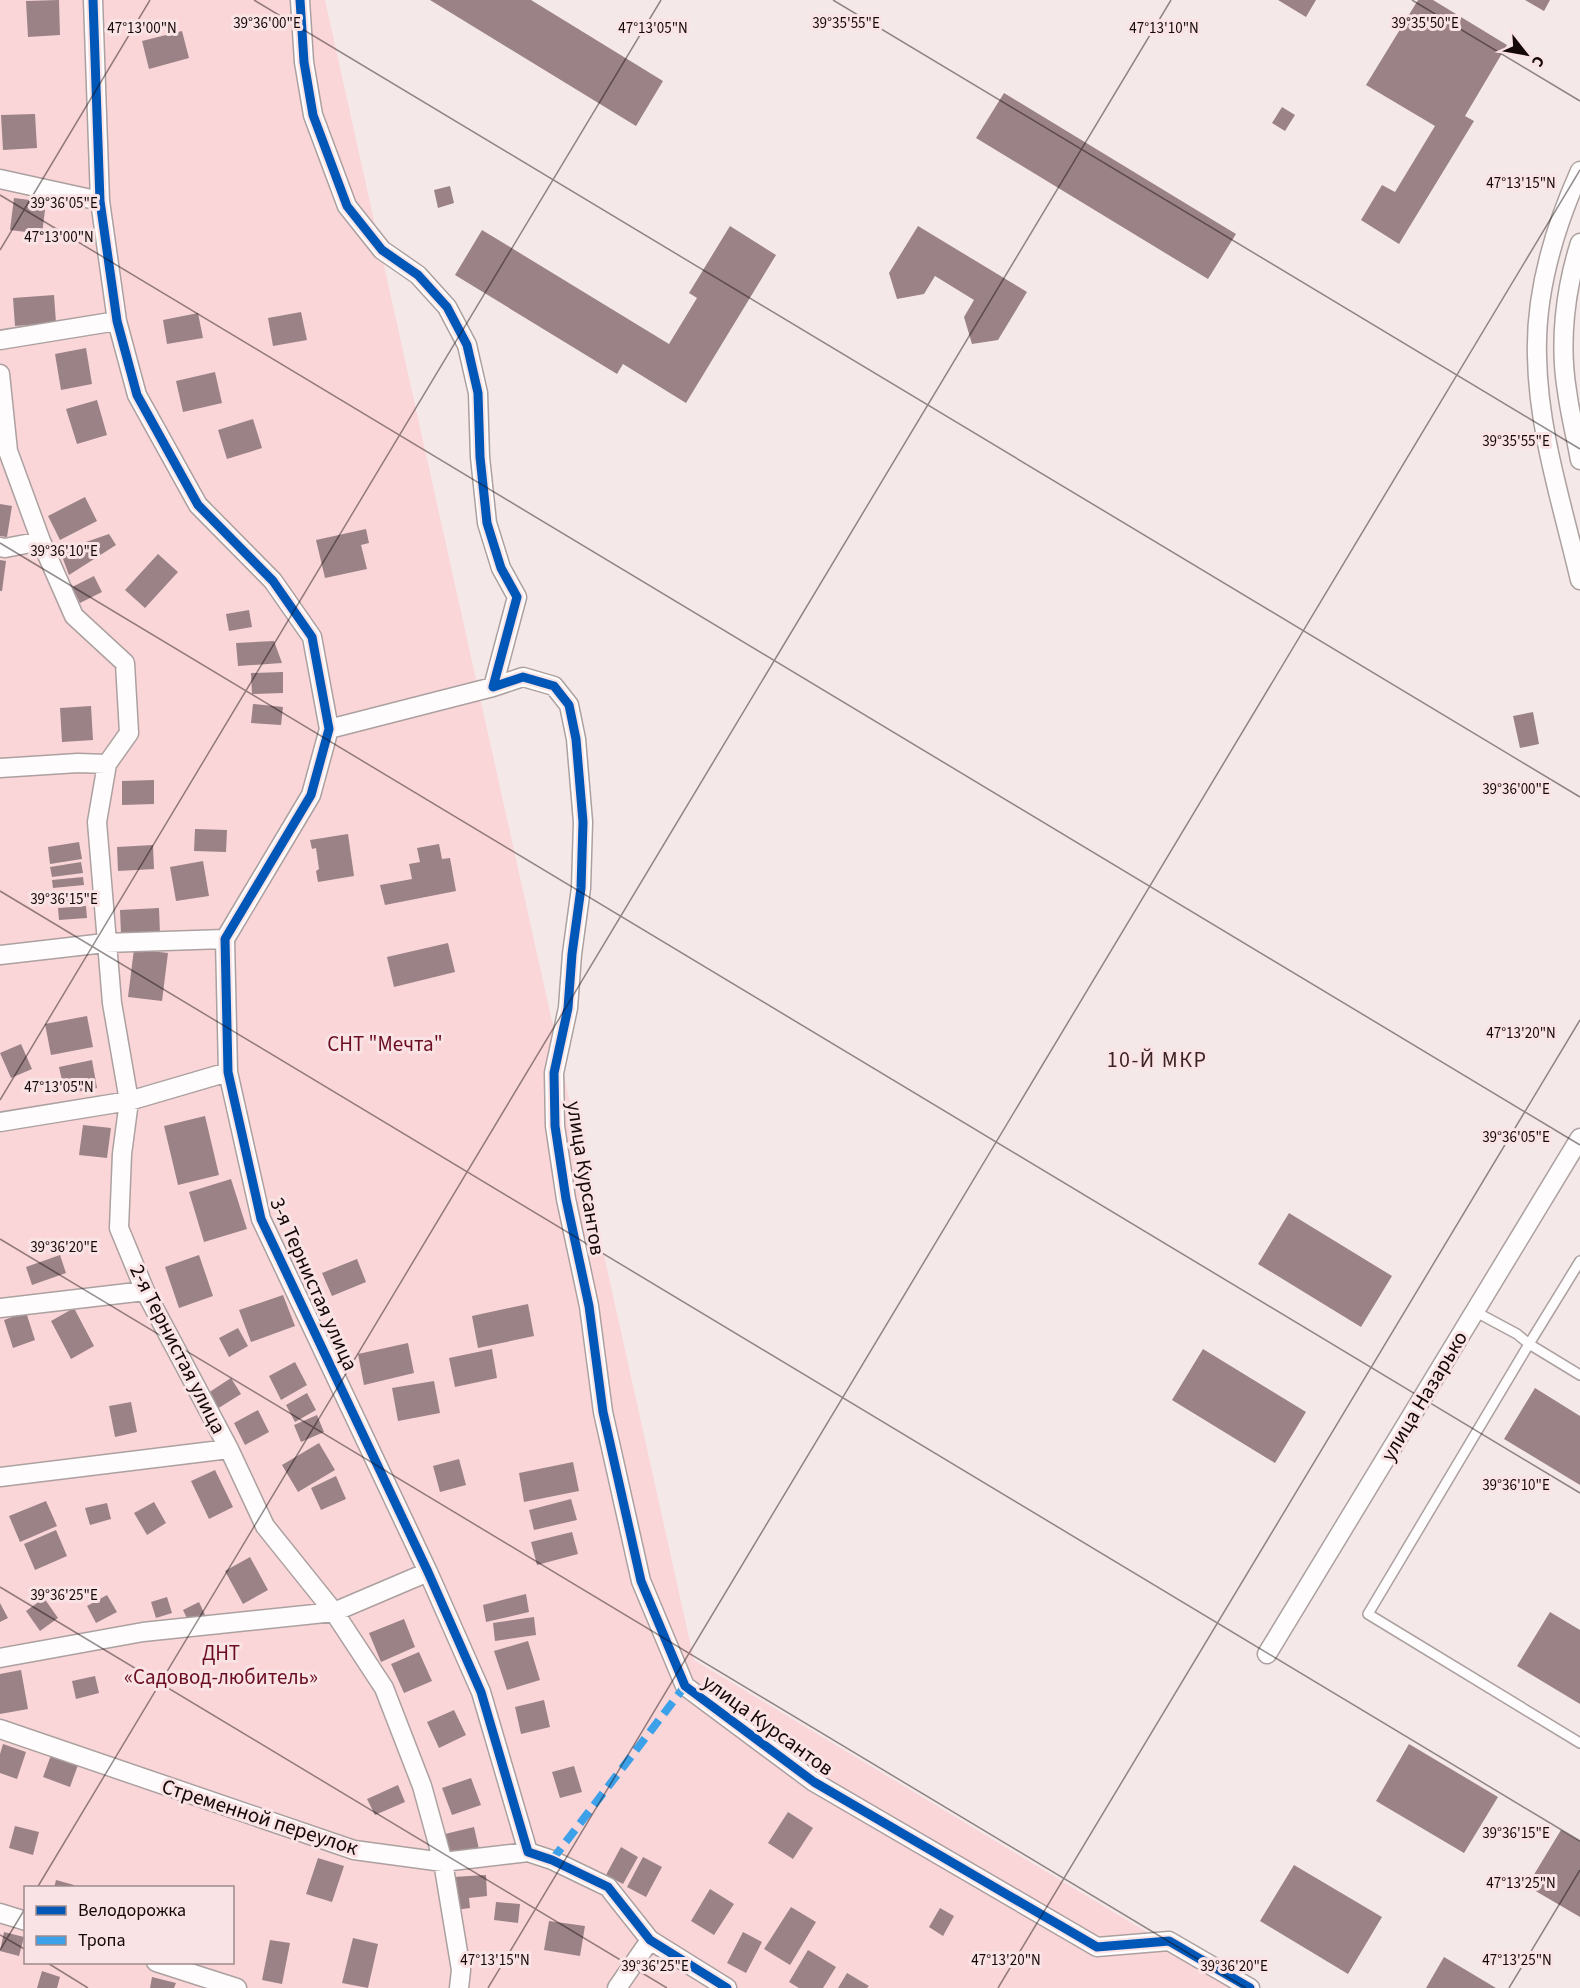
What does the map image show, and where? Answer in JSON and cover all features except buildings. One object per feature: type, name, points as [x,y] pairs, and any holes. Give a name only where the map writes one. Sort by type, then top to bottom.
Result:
[{"type":"street","points":[[0,955],[105,943],[225,939],[311,795],[329,729],[312,637],[273,581],[198,505],[137,395],[117,321],[100,201],[93,0]]},
{"type":"street","points":[[300,0],[299,17],[304,62],[313,115],[347,206],[382,250],[418,275],[447,307],[467,345],[478,393],[480,457],[487,523],[501,568],[517,597],[492,687]]},
{"type":"street","points":[[1580,171],[1564,205],[1548,256],[1541,296],[1536,354],[1539,395],[1550,453],[1580,580]]},
{"type":"street","points":[[0,179],[100,201]]},
{"type":"street","points":[[1580,243],[1572,267],[1566,305],[1564,353],[1566,389],[1580,460]]},
{"type":"street","points":[[0,340],[117,321]]},
{"type":"street","name":"2-я Тернистая улица","points":[[0,374],[8,452],[41,542],[74,616],[125,663],[129,733],[107,764],[97,822],[111,1003],[129,1101],[122,1154],[119,1227],[145,1292],[229,1449],[265,1526],[334,1612],[384,1688],[422,1786],[443,1862],[461,1970],[459,1988]]},
{"type":"street","points":[[0,547],[41,542]]},
{"type":"street","name":"улица Курсантов","points":[[329,729],[523,677],[554,686],[569,705],[576,739],[583,822],[581,888],[572,954],[568,1008],[554,1073],[555,1126],[566,1199],[589,1306],[603,1412],[641,1581],[685,1686],[814,1782],[1097,1947],[1169,1941],[1251,1988]]},
{"type":"street","points":[[0,768],[78,763],[107,764]]},
{"type":"street","name":"3-я Тернистая улица","points":[[225,939],[228,1072],[261,1219],[428,1572],[481,1692],[528,1852]]},
{"type":"street","points":[[0,1122],[129,1101],[228,1072]]},
{"type":"street","name":"улица Назарько","points":[[1267,1654],[1580,1138]]},
{"type":"street","points":[[0,1308],[145,1292]]},
{"type":"street","points":[[0,1477],[229,1449]]},
{"type":"street","points":[[0,1658],[143,1632],[334,1612],[428,1572]]},
{"type":"street","name":"Стременной переулок","points":[[0,1729],[354,1850],[443,1862],[528,1852]]},
{"type":"street","points":[[528,1852],[552,1860],[608,1887],[650,1940],[727,1988]]},
{"type":"street","points":[[0,1913],[24,1920]]},
{"type":"street","points":[[617,1988],[650,1940]]},
{"type":"street","points":[[162,1964],[237,1988]]},
{"type":"lane","points":[[1580,1261],[1368,1614],[1580,1743]]},
{"type":"lane","points":[[1476,1312],[1517,1334],[1529,1344],[1580,1375]]},
{"type":"green space","points":[[0,0],[325,0],[694,1660],[1240,1988],[0,1988]]},
{"type":"marked path","points":[[552,1860],[685,1686]]},
{"type":"cycle path","points":[[93,0],[100,201],[117,321],[137,395],[198,505],[273,581],[312,637],[329,729],[311,795],[225,939],[228,1072],[261,1219],[428,1572],[481,1692],[528,1852],[552,1860],[608,1887],[650,1940],[727,1988]]},
{"type":"cycle path","points":[[300,0],[304,62],[313,115],[347,206],[382,250],[418,275],[447,307],[467,345],[478,393],[480,457],[487,523],[501,568],[517,597],[493,687],[523,677],[554,686],[569,705],[576,739],[583,822],[581,888],[572,954],[568,1008],[554,1073],[555,1126],[566,1199],[589,1306],[603,1412],[641,1581],[685,1686],[814,1782],[1097,1947],[1169,1941],[1250,1988]]},
{"type":"district","name":"10-Й МКР","points":[[1157,1059]]},
{"type":"park label","name":"СНТ \"Мечта\"","points":[[385,1044]]},
{"type":"park label","name":"ДНТ «Садовод-любитель»","points":[[221,1665]]}]
